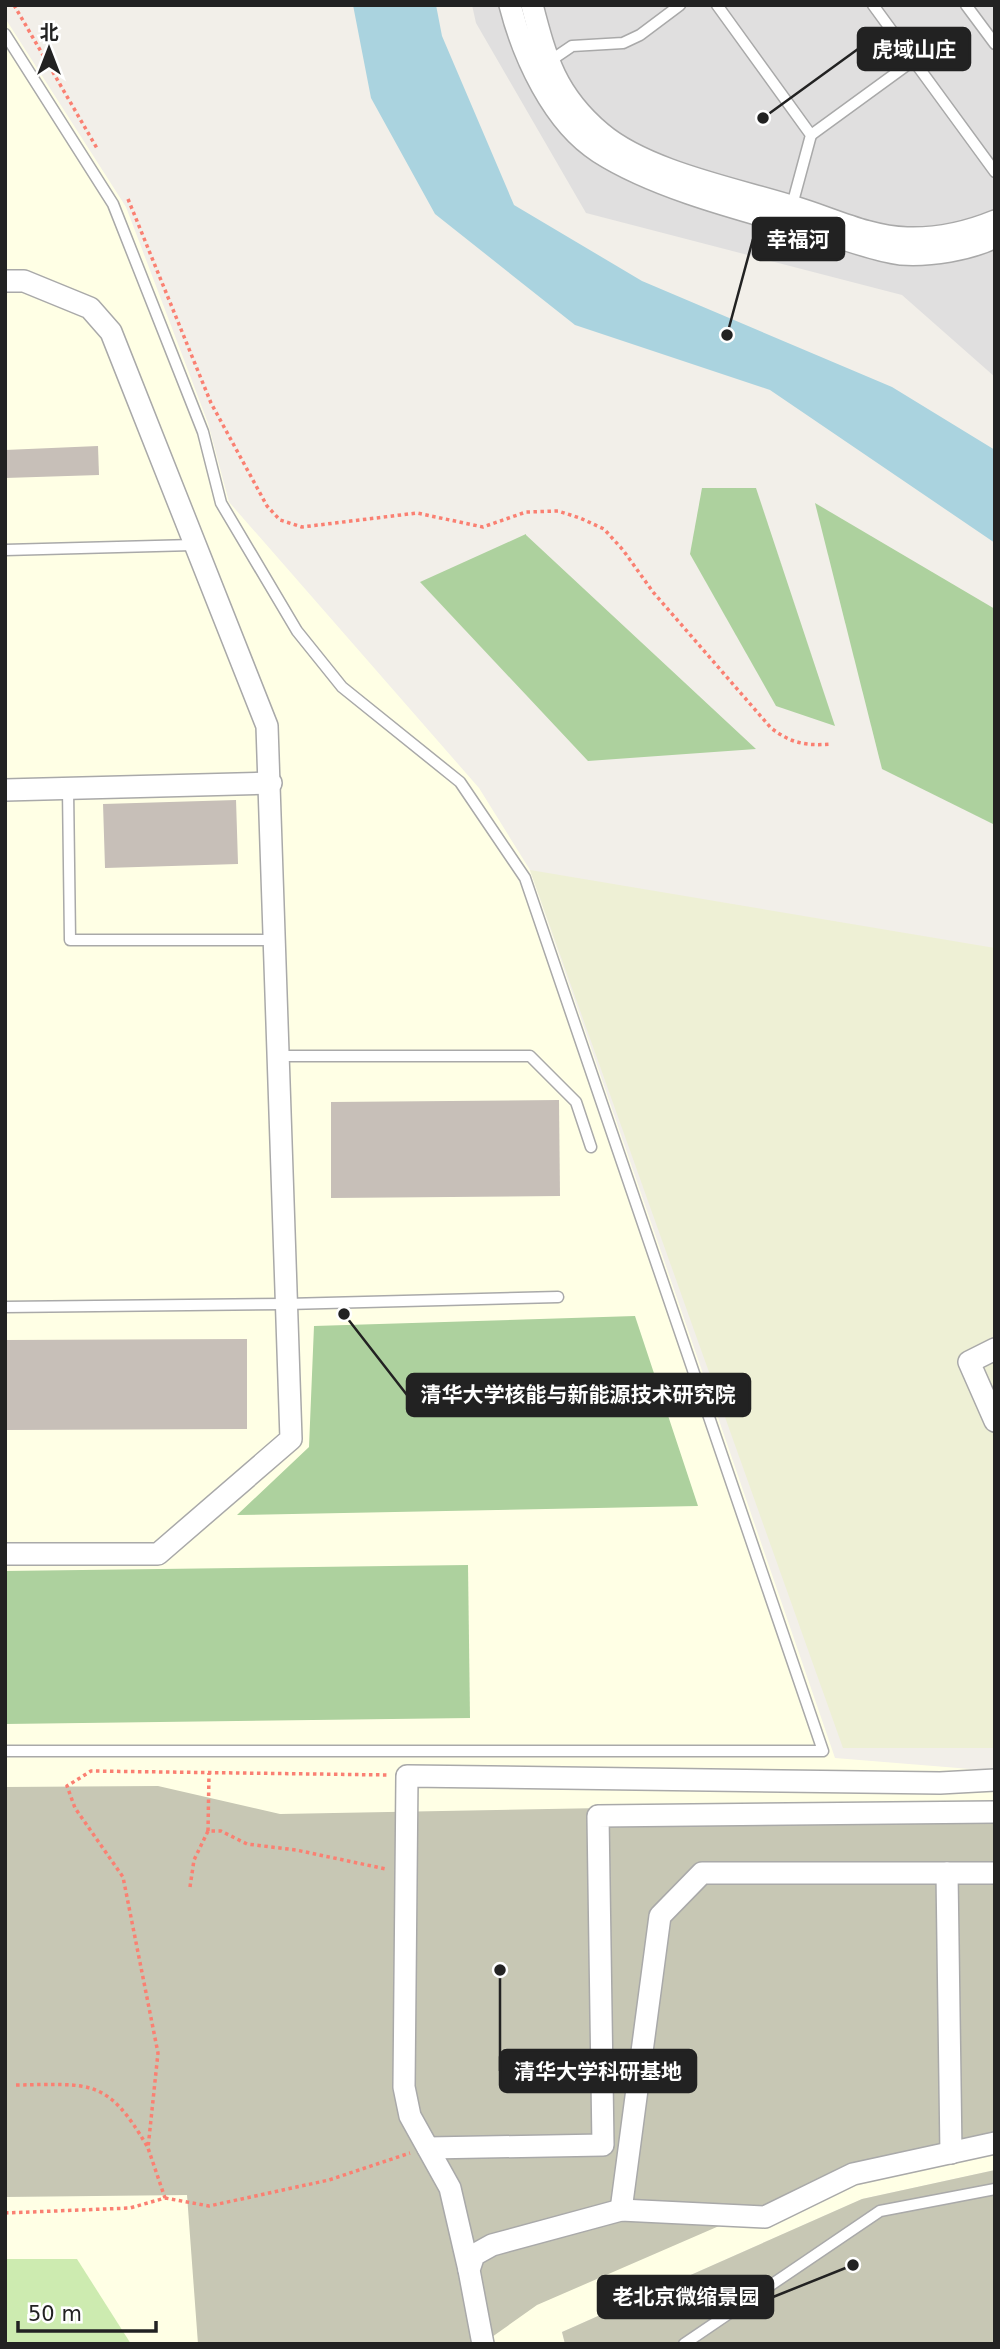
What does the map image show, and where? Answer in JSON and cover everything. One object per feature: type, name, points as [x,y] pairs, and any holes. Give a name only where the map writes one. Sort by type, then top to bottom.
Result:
[{"type":"street","points":[[510,5],[518,38],[543,88],[570,124],[598,152],[652,178],[881,236],[908,238],[961,232],[995,221]]},
{"type":"street","points":[[532,5],[547,63],[560,86],[579,111],[602,134],[635,154],[901,254],[980,244],[995,237]]},
{"type":"street","points":[[5,281],[24,281],[90,308],[111,332],[193,545],[267,726],[271,783],[290,1439],[158,1554],[5,1554]]},
{"type":"street","points":[[5,790],[271,783]]},
{"type":"street","points":[[995,1349],[969,1362],[995,1422]]},
{"type":"street","points":[[483,2344],[450,2188],[410,2116],[404,2087],[407,1776],[940,1783],[995,1780]]},
{"type":"street","points":[[428,2148],[603,2145],[598,1816],[995,1812]]},
{"type":"street","points":[[947,1873],[951,2153]]},
{"type":"street","points":[[621,2210],[660,1916],[702,1874],[995,1873]]},
{"type":"street","points":[[469,2270],[474,2255],[492,2245],[621,2210],[765,2217],[853,2174],[995,2143]]},
{"type":"lane","points":[[547,63],[572,46],[623,43],[640,36],[680,5]]},
{"type":"lane","points":[[717,5],[811,135]]},
{"type":"lane","points":[[873,5],[995,172]]},
{"type":"lane","points":[[966,5],[995,44]]},
{"type":"lane","points":[[5,34],[113,204],[203,432],[221,503],[297,631],[342,687],[460,782],[525,878],[822,1751],[5,1751]]},
{"type":"lane","points":[[789,214],[811,135],[914,60]]},
{"type":"lane","points":[[5,550],[193,545]]},
{"type":"lane","points":[[68,789],[70,940],[276,940]]},
{"type":"lane","points":[[279,1056],[530,1056],[576,1102],[591,1147]]},
{"type":"lane","points":[[5,1307],[558,1297]]},
{"type":"lane","points":[[684,2344],[880,2211],[995,2189]]},
{"type":"path","points":[[14,5],[103,159]]},
{"type":"path","points":[[122,189],[134,209],[211,403],[267,506],[280,520],[302,527],[417,513],[483,527],[526,512],[558,511],[580,518],[604,529],[623,550],[653,593],[771,728],[789,742],[832,744]]},
{"type":"path","points":[[148,2148],[158,2053],[123,1877],[75,1808],[68,1786],[91,1771],[407,1776]]},
{"type":"path","points":[[190,1887],[194,1860],[208,1831],[209,1773]]},
{"type":"path","points":[[208,1831],[221,1831],[247,1844],[406,1872]]},
{"type":"path","points":[[16,2085],[89,2087],[114,2098],[148,2148],[165,2198]]},
{"type":"path","points":[[5,2213],[130,2208],[165,2198],[209,2206],[329,2180],[378,2161],[428,2148]]},
{"type":"shaded area","points":[[472,5],[995,5],[995,377],[902,295],[586,213],[476,23]]},
{"type":"shaded area","points":[[5,18],[126,207],[208,423],[229,502],[479,788],[530,870],[835,1758],[995,1771],[995,2170],[862,2199],[562,2332],[565,2344],[5,2344]]},
{"type":"shaded area","points":[[530,870],[995,948],[995,1748],[843,1748]]},
{"type":"shaded area","points":[[158,1786],[280,1814],[873,1803],[995,1807],[995,2141],[855,2167],[537,2305],[482,2344],[198,2344],[187,2195],[5,2197],[5,1787]]},
{"type":"shaded area","points":[[995,2170],[995,2344],[565,2344],[562,2332],[862,2199]]},
{"type":"green space","points":[[702,488],[756,488],[835,726],[776,706],[690,554]]},
{"type":"green space","points":[[815,503],[995,609],[995,825],[882,769]]},
{"type":"green space","points":[[526,534],[756,749],[588,761],[420,582]]},
{"type":"green space","points":[[635,1316],[698,1506],[237,1515],[309,1447],[314,1326]]},
{"type":"green space","points":[[468,1565],[470,1718],[5,1724],[5,1571]]},
{"type":"green space","points":[[5,2259],[77,2259],[131,2344],[5,2344]]},
{"type":"water","points":[[353,5],[436,5],[442,36],[514,205],[642,281],[892,387],[995,450],[995,543],[770,390],[575,325],[435,214],[371,98]]},
{"type":"building","points":[[98,446],[99,475],[5,478],[5,450]]},
{"type":"building","points":[[236,800],[238,864],[105,868],[103,804]]},
{"type":"building","points":[[559,1100],[560,1196],[331,1198],[331,1102]]},
{"type":"building","points":[[247,1339],[247,1429],[5,1430],[5,1340]]},
{"type":"place","name":"虎域山庄","points":[[763,118]]},
{"type":"place","name":"幸福河","points":[[727,335]]},
{"type":"place","name":"清华大学核能与新能源技术研究院","points":[[344,1314]]},
{"type":"place","name":"清华大学科研基地","points":[[500,1970]]},
{"type":"place","name":"老北京微缩景园","points":[[853,2265]]}]
